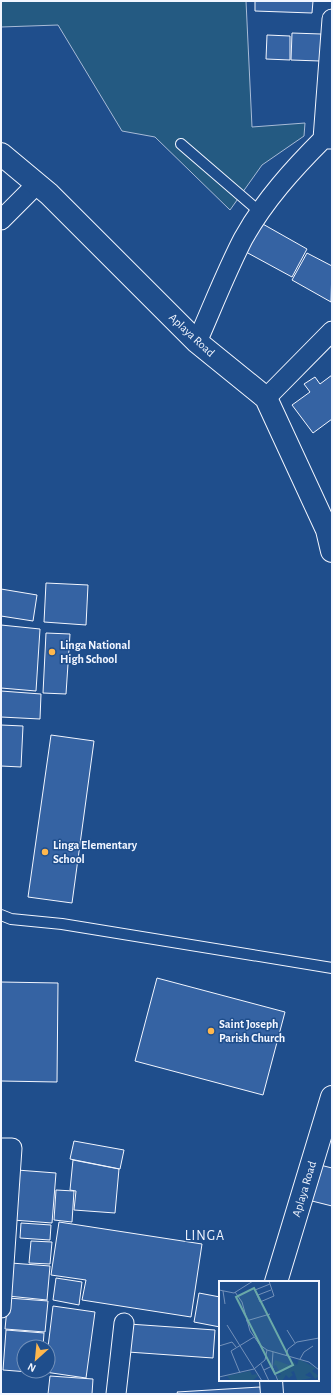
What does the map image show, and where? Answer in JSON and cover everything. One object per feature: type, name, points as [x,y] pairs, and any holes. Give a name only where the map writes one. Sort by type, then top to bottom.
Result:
[{"type":"street","points":[[197,342],[243,239],[260,212],[292,170],[328,139],[332,19]]},
{"type":"street","name":"Aplaya Road","points":[[1,154],[49,194],[197,342],[266,398],[327,530],[332,551]]},
{"type":"street","points":[[1,220],[37,184]]},
{"type":"street","points":[[266,398],[332,331]]},
{"type":"street","name":"Aplaya Road","points":[[276,1281],[332,1097]]},
{"type":"street","points":[[1,1148],[12,1148],[2,1260],[1,1308]]},
{"type":"street","points":[[116,1394],[124,1323]]},
{"type":"street","points":[[271,1381],[272,1394]]},
{"type":"lane","points":[[181,144],[260,212]]},
{"type":"lane","points":[[1,915],[11,919],[62,924],[332,968]]},
{"type":"shaded area","points":[[1,1],[246,1],[252,127],[305,123],[304,136],[262,165],[230,210],[155,137],[122,131],[58,25],[1,27]]},
{"type":"building","points":[[255,1],[313,1],[312,13],[255,11]]},
{"type":"building","points":[[292,33],[321,34],[320,61],[291,60]]},
{"type":"building","points":[[267,35],[290,36],[290,60],[266,59]]},
{"type":"building","points":[[261,223],[307,249],[292,277],[246,252]]},
{"type":"building","points":[[307,253],[332,266],[331,302],[292,280]]},
{"type":"building","points":[[332,375],[332,419],[313,433],[292,405],[310,392],[304,384],[315,377],[320,384]]},
{"type":"building","points":[[46,583],[88,585],[86,625],[44,622]]},
{"type":"building","points":[[1,589],[37,595],[33,621],[1,616]]},
{"type":"building","points":[[1,625],[40,629],[36,691],[1,688]]},
{"type":"building","points":[[46,633],[70,634],[66,694],[43,693]]},
{"type":"building","points":[[1,691],[41,694],[40,719],[1,717]]},
{"type":"building","points":[[1,725],[23,726],[21,767],[1,766]]},
{"type":"building","points":[[51,735],[94,741],[72,903],[28,897]]},
{"type":"building","name":"Saint Joseph Parish Church","points":[[157,978],[285,1012],[263,1095],[135,1061]]},
{"type":"building","points":[[1,982],[58,983],[57,1082],[1,1081]]},
{"type":"building","points":[[74,1141],[124,1150],[120,1169],[70,1159]]},
{"type":"building","points":[[73,1160],[119,1169],[115,1213],[74,1210],[76,1191],[70,1190]]},
{"type":"building","points":[[320,1165],[332,1168],[332,1206],[312,1201]]},
{"type":"building","points":[[17,1170],[56,1173],[52,1223],[13,1220]]},
{"type":"building","points":[[56,1190],[74,1191],[72,1222],[54,1220]]},
{"type":"building","points":[[59,1222],[202,1244],[191,1317],[82,1300],[86,1280],[51,1275]]},
{"type":"building","points":[[21,1223],[51,1225],[50,1240],[20,1238]]},
{"type":"building","points":[[31,1241],[52,1242],[50,1264],[29,1263]]},
{"type":"building","points":[[11,1263],[50,1266],[47,1300],[8,1296]]},
{"type":"building","points":[[56,1278],[82,1282],[79,1305],[53,1300]]},
{"type":"building","points":[[199,1293],[219,1297],[219,1327],[194,1322]]},
{"type":"building","points":[[8,1298],[48,1301],[45,1332],[5,1329]]},
{"type":"building","points":[[53,1306],[95,1312],[86,1378],[56,1374],[56,1339],[49,1339]]},
{"type":"building","points":[[129,1324],[215,1330],[213,1358],[128,1352]]},
{"type":"building","points":[[6,1330],[44,1333],[44,1339],[16,1339],[16,1371],[3,1370]]},
{"type":"building","points":[[56,1376],[93,1379],[92,1394],[48,1394],[50,1379],[56,1379]]},
{"type":"building","points":[[260,1387],[261,1394],[178,1394],[177,1392]]},
{"type":"place","name":"Linga National High School","points":[[52,652]]},
{"type":"place","name":"Linga Elementary School","points":[[45,852]]},
{"type":"place","name":"Saint Joseph Parish Church","points":[[211,1031]]},
{"type":"district","name":"LINGA","points":[[205,1236]]}]
